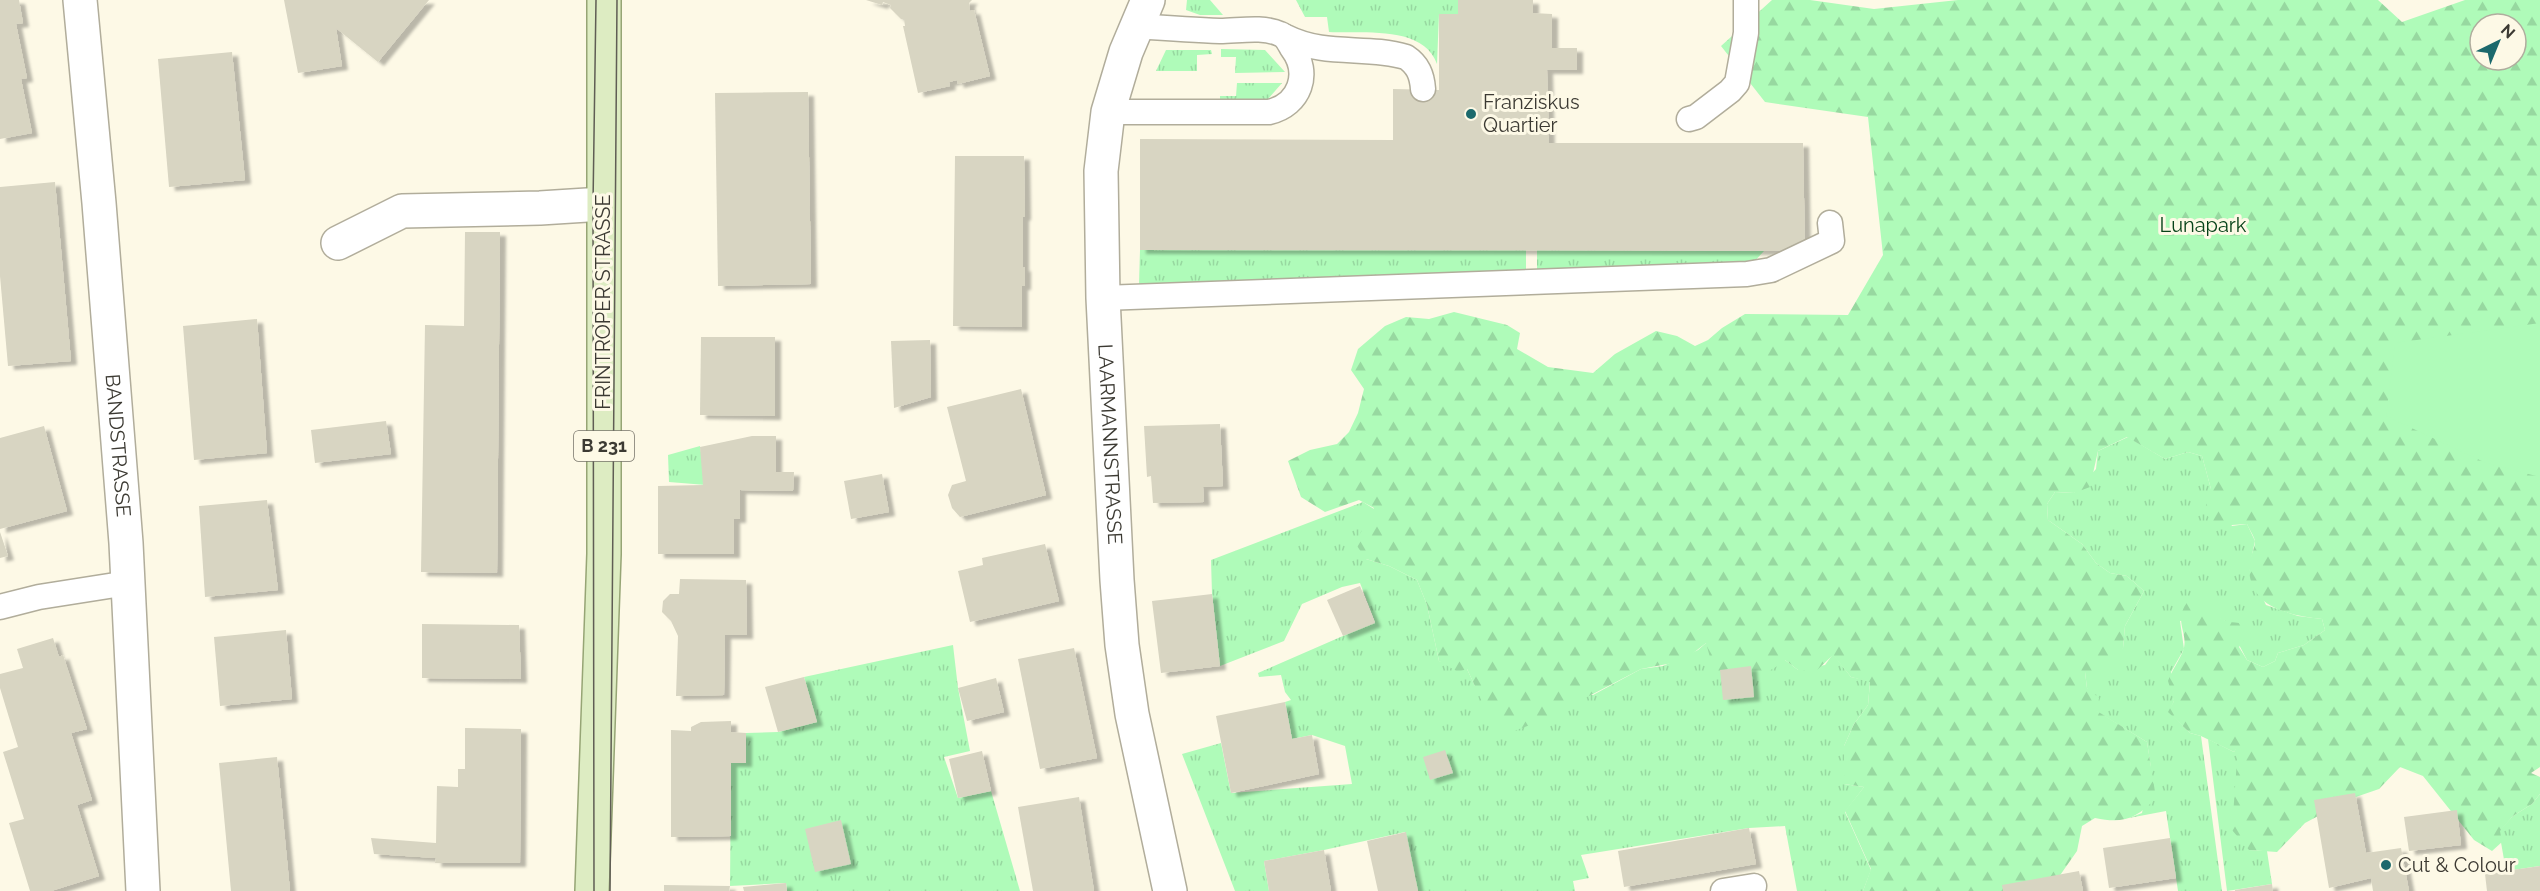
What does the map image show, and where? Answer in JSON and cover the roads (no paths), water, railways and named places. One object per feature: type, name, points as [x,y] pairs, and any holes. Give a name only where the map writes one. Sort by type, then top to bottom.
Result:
[{"type":"main road","name":"FRINTROPER STRASSE","points":[[592,891],[604,554],[604,0]]},
{"type":"street","name":"BANDSTRASSE","points":[[80,0],[101,226],[128,583],[143,891]]},
{"type":"street","name":"LAARMANNSTRASSE","points":[[1142,13],[1113,90],[1108,112],[1101,171],[1103,298],[1122,645],[1132,714],[1170,891]]},
{"type":"street","points":[[338,243],[402,211],[540,208],[603,204]]},
{"type":"lane","points":[[1689,119],[1696,117],[1737,83],[1746,33],[1746,0]]},
{"type":"lane","points":[[1142,13],[1281,34],[1302,45],[1318,48],[1406,57],[1415,63],[1423,89]]},
{"type":"lane","points":[[1108,112],[1269,112],[1281,109],[1291,102],[1301,86],[1300,60],[1286,38]]},
{"type":"lane","points":[[1103,298],[1747,274],[1772,270],[1832,241],[1830,223]]},
{"type":"lane","points":[[0,607],[39,597],[128,583]]},
{"type":"lane","points":[[1722,891],[1754,886]]},
{"type":"tram line","points":[[594,891],[593,204],[596,0]]},
{"type":"tram line","points":[[610,891],[617,0]]},
{"type":"place","name":"Franziskus Quartier","points":[[1471,114]]},
{"type":"place","name":"Cut & Colour","points":[[2386,865]]},
{"type":"park label","name":"Lunapark","points":[[2203,225]]}]
